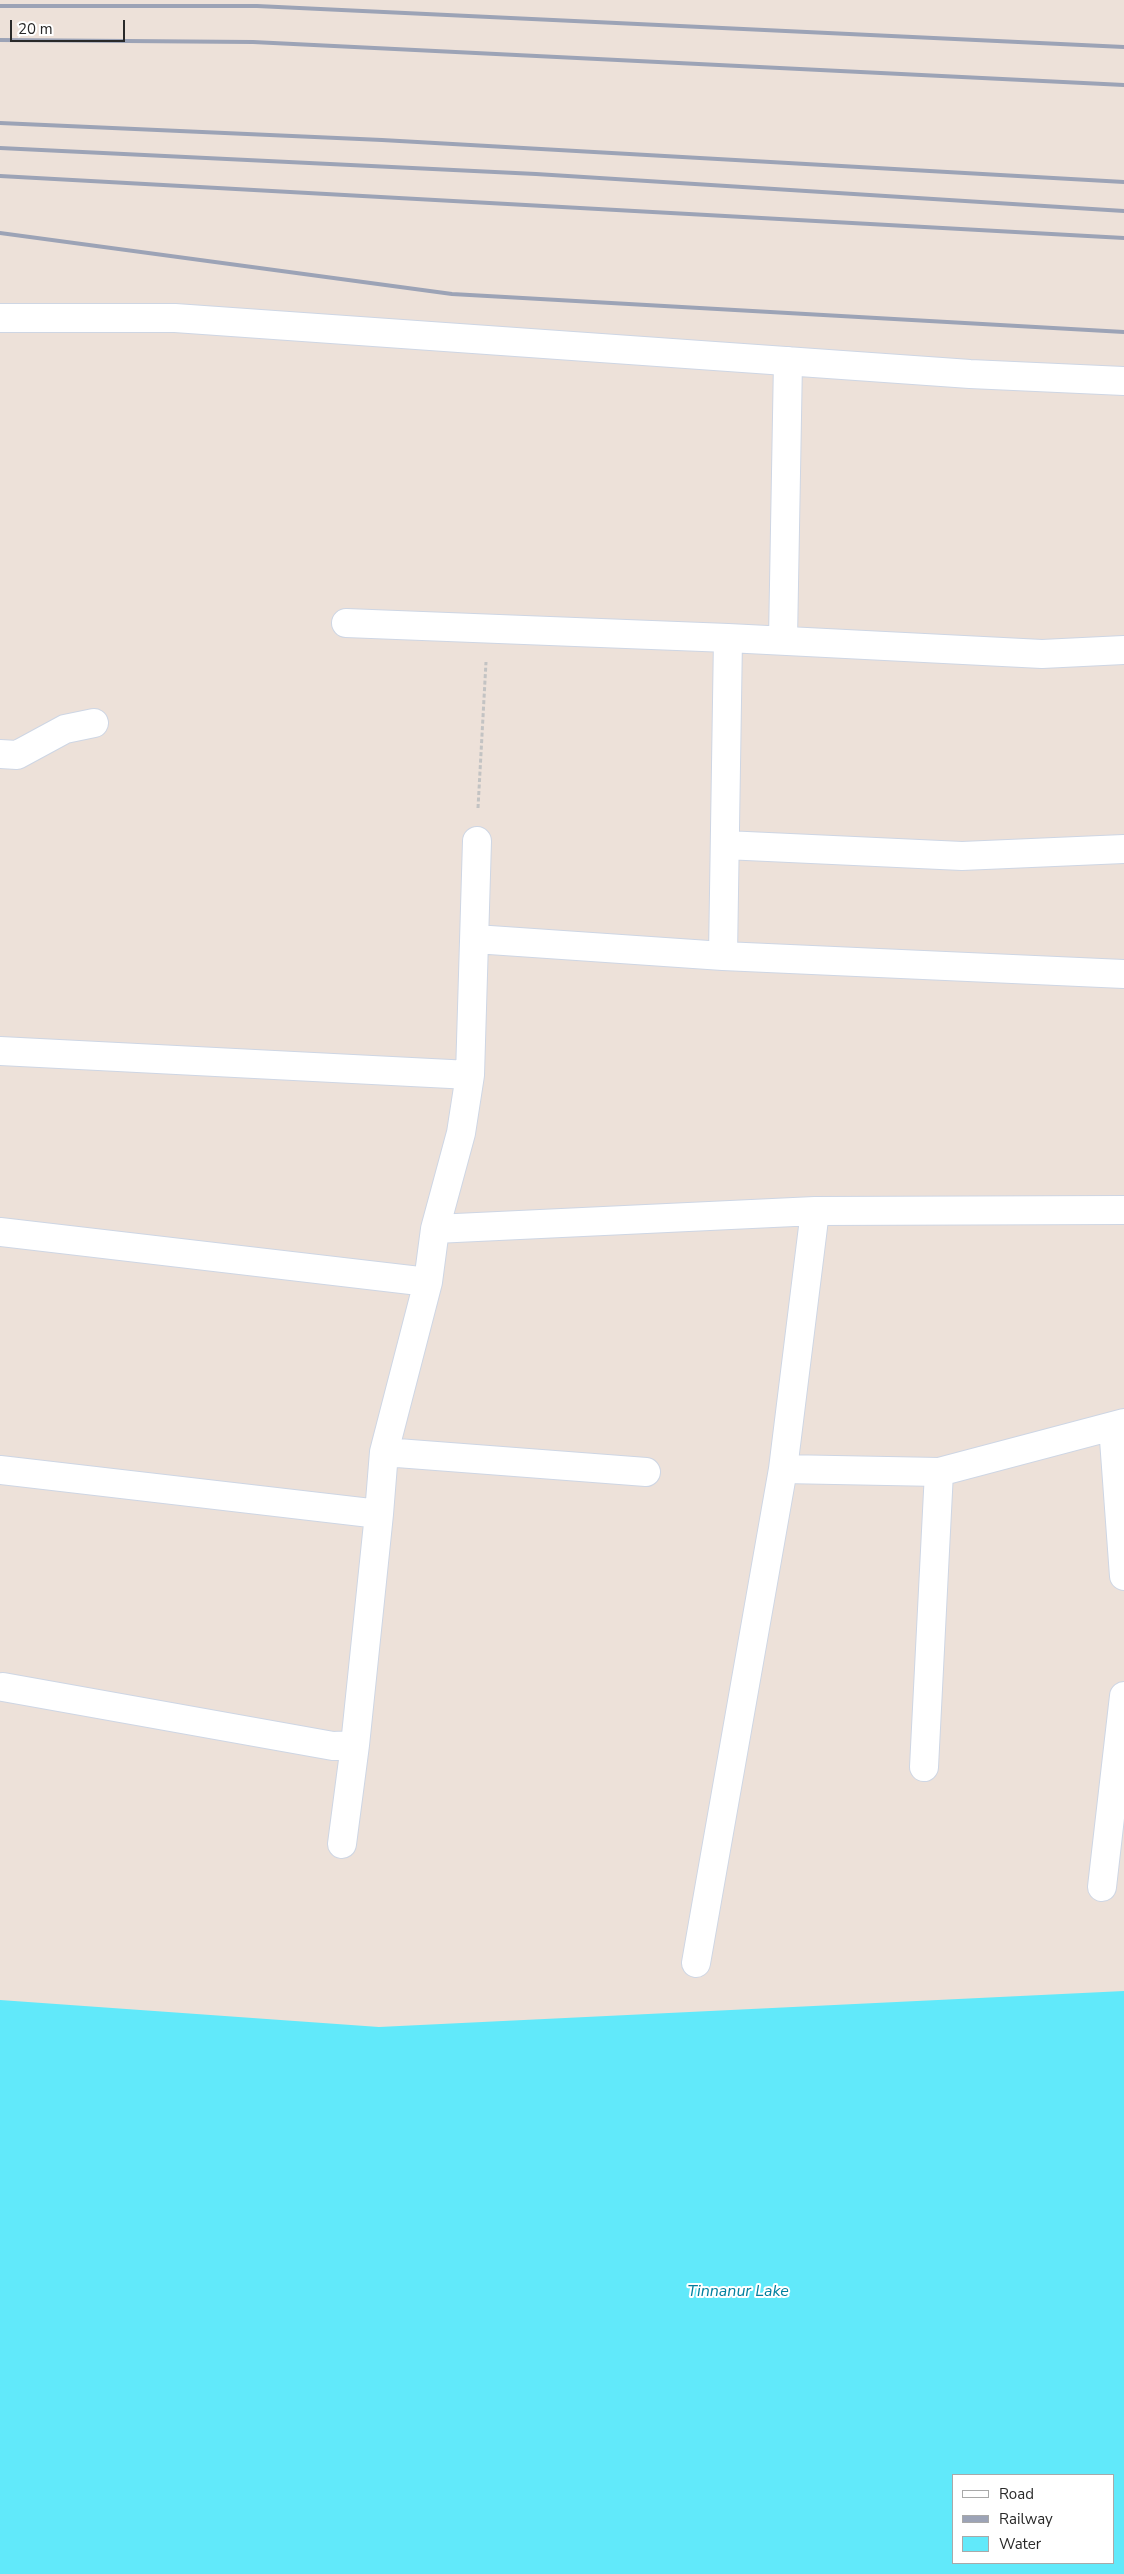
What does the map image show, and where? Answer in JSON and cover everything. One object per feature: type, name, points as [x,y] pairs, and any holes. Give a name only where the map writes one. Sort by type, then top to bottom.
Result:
[{"type":"street","points":[[0,318],[175,318],[970,374],[1124,381]]},
{"type":"street","points":[[783,640],[788,361]]},
{"type":"street","points":[[346,623],[783,640],[1042,654],[1124,650]]},
{"type":"street","points":[[724,956],[728,638]]},
{"type":"street","points":[[0,754],[17,755],[65,729],[94,723]]},
{"type":"street","points":[[342,1844],[355,1745],[384,1452],[428,1282],[435,1229],[461,1133],[470,1075],[476,939],[477,841]]},
{"type":"street","points":[[725,845],[962,856],[1124,849]]},
{"type":"street","points":[[476,939],[724,956],[1124,974]]},
{"type":"street","points":[[0,1051],[470,1075]]},
{"type":"street","points":[[435,1229],[815,1211],[1124,1210]]},
{"type":"street","points":[[696,1963],[782,1469],[815,1211]]},
{"type":"street","points":[[0,1232],[428,1282]]},
{"type":"street","points":[[782,1469],[939,1472],[1119,1425],[1124,1576]]},
{"type":"street","points":[[384,1452],[646,1472]]},
{"type":"street","points":[[0,1470],[379,1514]]},
{"type":"street","points":[[924,1767],[939,1472]]},
{"type":"street","points":[[2,1688],[333,1746],[355,1745]]},
{"type":"street","points":[[1102,1887],[1124,1696]]},
{"type":"path","points":[[477,841],[487,629]]},
{"type":"water","name":"Tinnanur Lake","points":[[1124,1991],[1124,2574],[0,2574],[0,2000],[379,2027]]},
{"type":"railway","points":[[0,6],[257,6],[1124,47]]},
{"type":"railway","points":[[0,40],[253,42],[1124,85]]},
{"type":"railway","points":[[0,123],[382,140],[1124,182]]},
{"type":"railway","points":[[0,148],[536,174],[1124,211]]},
{"type":"railway","points":[[0,176],[1124,238]]},
{"type":"railway","points":[[0,233],[452,294],[1124,332]]}]
